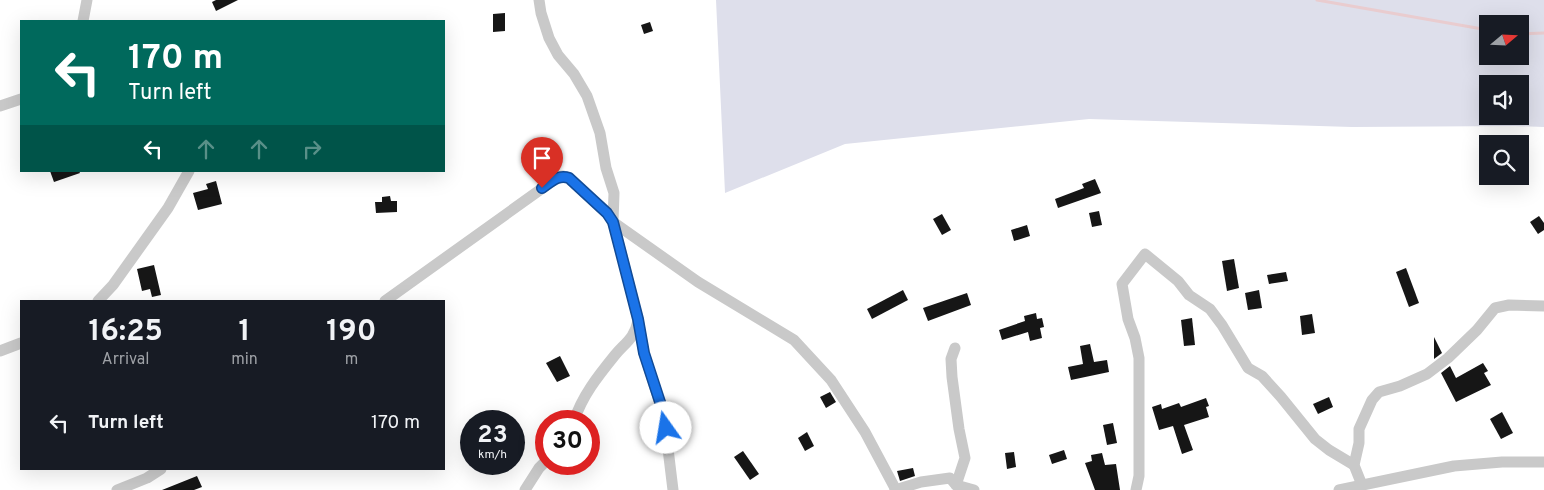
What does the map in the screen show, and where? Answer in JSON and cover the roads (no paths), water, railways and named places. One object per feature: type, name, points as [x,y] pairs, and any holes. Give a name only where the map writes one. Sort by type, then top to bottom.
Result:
[{"type":"street","points":[[83,20],[87,0]]},
{"type":"street","points":[[539,0],[549,38],[558,55],[574,74],[587,96],[600,133],[606,168],[614,193],[613,222],[638,319],[644,353],[665,422],[673,490]]},
{"type":"street","points":[[0,106],[20,99]]},
{"type":"street","points":[[99,300],[113,285],[168,208],[188,172]]},
{"type":"street","points":[[386,300],[558,177],[563,176],[569,178],[607,213],[613,222],[698,282],[794,340],[832,380],[865,432],[896,490],[932,480],[950,478],[956,485],[974,490]]},
{"type":"street","points":[[1136,490],[1139,476],[1139,358],[1135,338],[1128,319],[1122,284],[1145,254],[1178,281],[1189,295],[1210,309],[1248,368],[1262,376],[1315,439],[1354,465]]},
{"type":"street","points":[[1362,485],[1354,465],[1359,443],[1359,430],[1372,400],[1378,392],[1400,386],[1427,374],[1448,358],[1477,330],[1496,308],[1509,305],[1544,306]]},
{"type":"street","points":[[577,410],[588,390],[617,353],[631,339],[637,328],[638,319]]},
{"type":"street","points":[[0,351],[20,343]]},
{"type":"street","points":[[955,348],[951,359],[952,377],[959,429],[966,458],[956,485]]},
{"type":"street","points":[[1339,490],[1454,466],[1502,462],[1544,462]]},
{"type":"street","points":[[117,490],[147,478],[159,470]]},
{"type":"street","points":[[525,490],[535,474]]},
{"type":"street","points":[[1385,480],[1392,490]]},
{"type":"waterway","points":[[1317,0],[1479,28]]},
{"type":"waterway","points":[[1529,34],[1544,33]]}]
